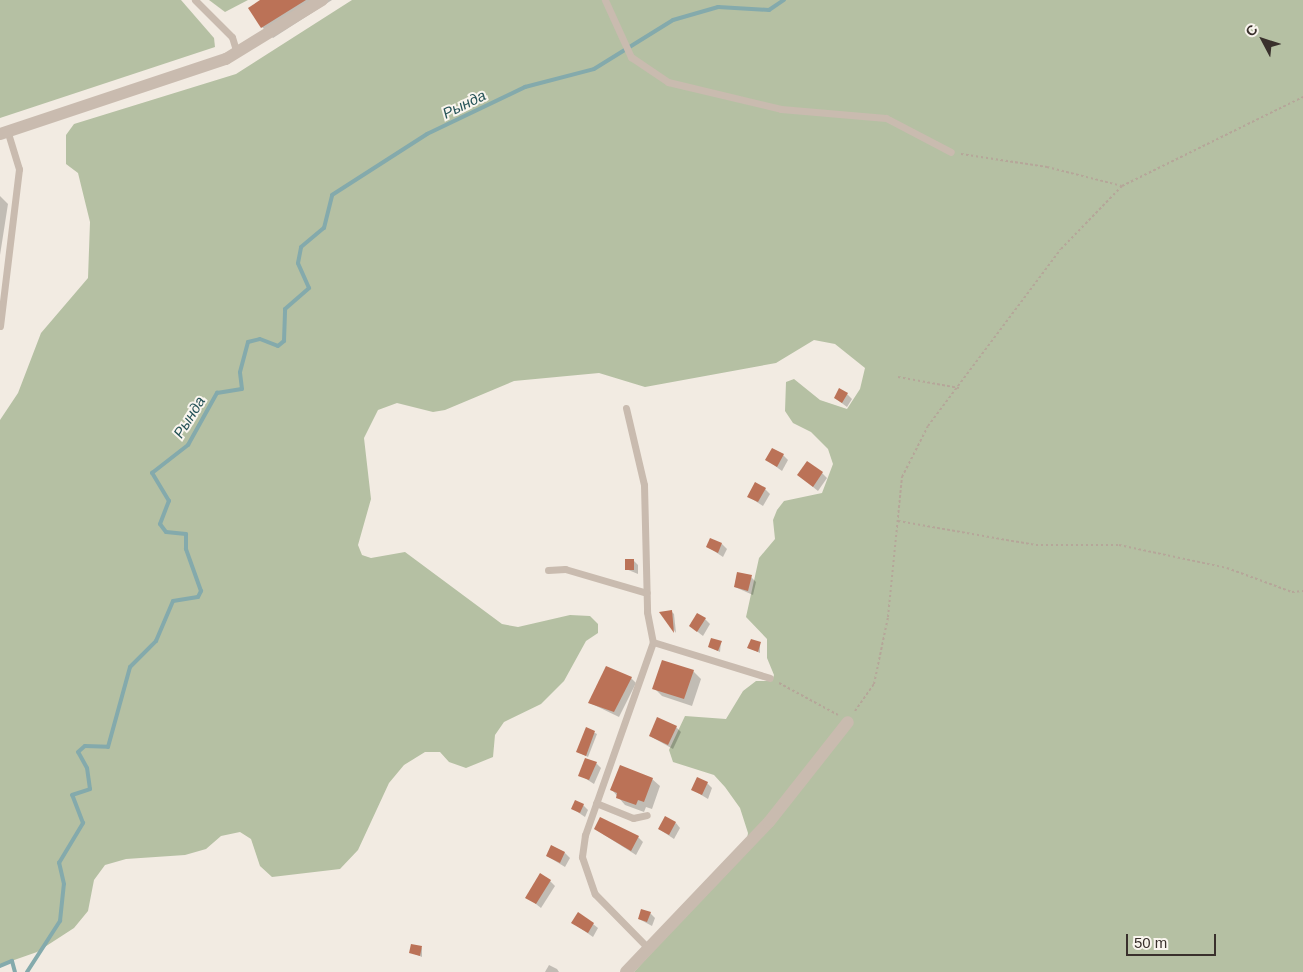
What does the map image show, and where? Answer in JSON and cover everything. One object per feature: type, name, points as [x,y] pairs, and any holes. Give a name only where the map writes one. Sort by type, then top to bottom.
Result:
[{"type":"street","points":[[4,133],[238,54],[322,0]]},
{"type":"street","points":[[626,972],[770,822],[848,722]]},
{"type":"lane","points":[[195,0],[232,37],[238,54]]},
{"type":"lane","points":[[605,0],[623,44],[631,57],[668,82],[734,100],[886,118],[951,152]]},
{"type":"lane","points":[[0,326],[20,169],[4,133]]},
{"type":"lane","points":[[626,408],[644,485],[647,593],[653,642],[582,847],[588,882],[648,948]]},
{"type":"lane","points":[[548,570],[565,569],[647,593]]},
{"type":"lane","points":[[653,642],[770,678]]},
{"type":"lane","points":[[596,803],[633,818],[647,815]]},
{"type":"path","points":[[770,678],[848,722],[874,684],[888,617],[902,477],[914,451],[959,388],[1062,249],[1122,186],[1303,98]]},
{"type":"path","points":[[951,152],[1048,167],[1122,186]]},
{"type":"path","points":[[898,377],[959,388]]},
{"type":"path","points":[[898,521],[1036,544],[1119,545],[1227,568],[1292,592],[1303,591]]},
{"type":"green space","points":[[0,0],[181,0],[214,38],[215,47],[0,118]]},
{"type":"green space","points":[[209,0],[248,0],[225,12]]},
{"type":"green space","points":[[352,0],[1303,0],[1303,972],[634,972],[745,851],[748,833],[740,808],[725,787],[714,775],[673,762],[669,750],[685,716],[726,719],[743,691],[756,681],[772,681],[774,675],[767,658],[767,639],[746,617],[759,558],[775,539],[773,520],[777,510],[784,501],[822,493],[833,464],[828,449],[811,432],[793,423],[785,411],[786,382],[794,379],[820,400],[847,409],[860,389],[865,368],[835,344],[814,340],[776,363],[645,387],[599,373],[514,381],[445,410],[433,412],[397,403],[378,410],[364,438],[371,499],[358,545],[362,555],[371,558],[405,552],[502,624],[518,627],[570,615],[590,616],[598,624],[598,633],[586,641],[564,681],[541,704],[504,722],[495,735],[493,757],[466,768],[449,762],[440,752],[425,752],[404,765],[389,783],[358,850],[340,869],[272,877],[260,866],[251,839],[240,832],[221,836],[206,849],[185,855],[126,859],[105,865],[94,880],[88,911],[74,928],[37,952],[0,965],[0,420],[18,393],[41,333],[88,278],[90,222],[78,173],[66,164],[66,135],[74,124],[236,74]]},
{"type":"building","points":[[260,0],[306,0],[261,28],[248,8]]},
{"type":"building","points":[[839,388],[848,393],[842,403],[834,398]]},
{"type":"building","points":[[772,448],[784,454],[777,467],[765,460]]},
{"type":"building","points":[[807,461],[823,472],[813,487],[797,475]]},
{"type":"building","points":[[755,482],[766,488],[758,502],[747,497]]},
{"type":"building","points":[[710,538],[722,543],[718,553],[706,547]]},
{"type":"building","points":[[625,559],[634,559],[634,570],[625,570]]},
{"type":"building","points":[[737,572],[752,575],[748,591],[734,587]]},
{"type":"building","points":[[672,610],[674,633],[659,612]]},
{"type":"building","points":[[697,613],[706,618],[697,632],[689,626]]},
{"type":"building","points":[[711,638],[722,641],[718,651],[708,647]]},
{"type":"building","points":[[751,639],[761,642],[758,652],[747,648]]},
{"type":"building","points":[[662,660],[694,670],[684,699],[652,689]]},
{"type":"building","points":[[606,666],[632,677],[614,712],[588,703]]},
{"type":"building","points":[[657,717],[677,726],[668,745],[649,736]]},
{"type":"building","points":[[586,727],[595,731],[586,756],[576,752]]},
{"type":"building","points":[[585,758],[597,762],[589,780],[578,776]]},
{"type":"building","points":[[620,765],[653,778],[644,802],[638,800],[636,805],[616,798],[617,793],[610,790]]},
{"type":"building","points":[[697,777],[708,782],[702,795],[691,790]]},
{"type":"building","points":[[575,800],[584,804],[580,813],[571,809]]},
{"type":"building","points":[[665,816],[676,822],[669,835],[658,829]]},
{"type":"building","points":[[600,817],[639,836],[631,851],[594,829]]},
{"type":"building","points":[[551,845],[565,852],[560,863],[546,856]]},
{"type":"building","points":[[540,873],[551,880],[536,904],[525,898]]},
{"type":"building","points":[[641,909],[651,912],[647,922],[638,919]]},
{"type":"building","points":[[578,912],[594,923],[588,933],[571,923]]},
{"type":"building","points":[[411,944],[422,946],[420,956],[409,953]]},
{"type":"waterway","name":"Рында","points":[[27,972],[60,921],[64,884],[59,863],[83,823],[72,795],[90,789],[87,768],[78,752],[85,746],[108,747],[130,667],[156,641],[173,601],[198,597],[201,591],[186,549],[186,534],[166,532],[160,524],[169,501],[152,473],[188,445],[217,393],[242,389],[240,372],[248,342],[260,339],[278,346],[284,341],[285,309],[309,288],[298,263],[301,247],[324,228],[332,195],[427,134],[525,87],[594,69],[673,20],[718,7],[769,10],[784,0]]},
{"type":"waterway","name":"Рында","points":[[0,966],[12,961],[15,972]]}]
